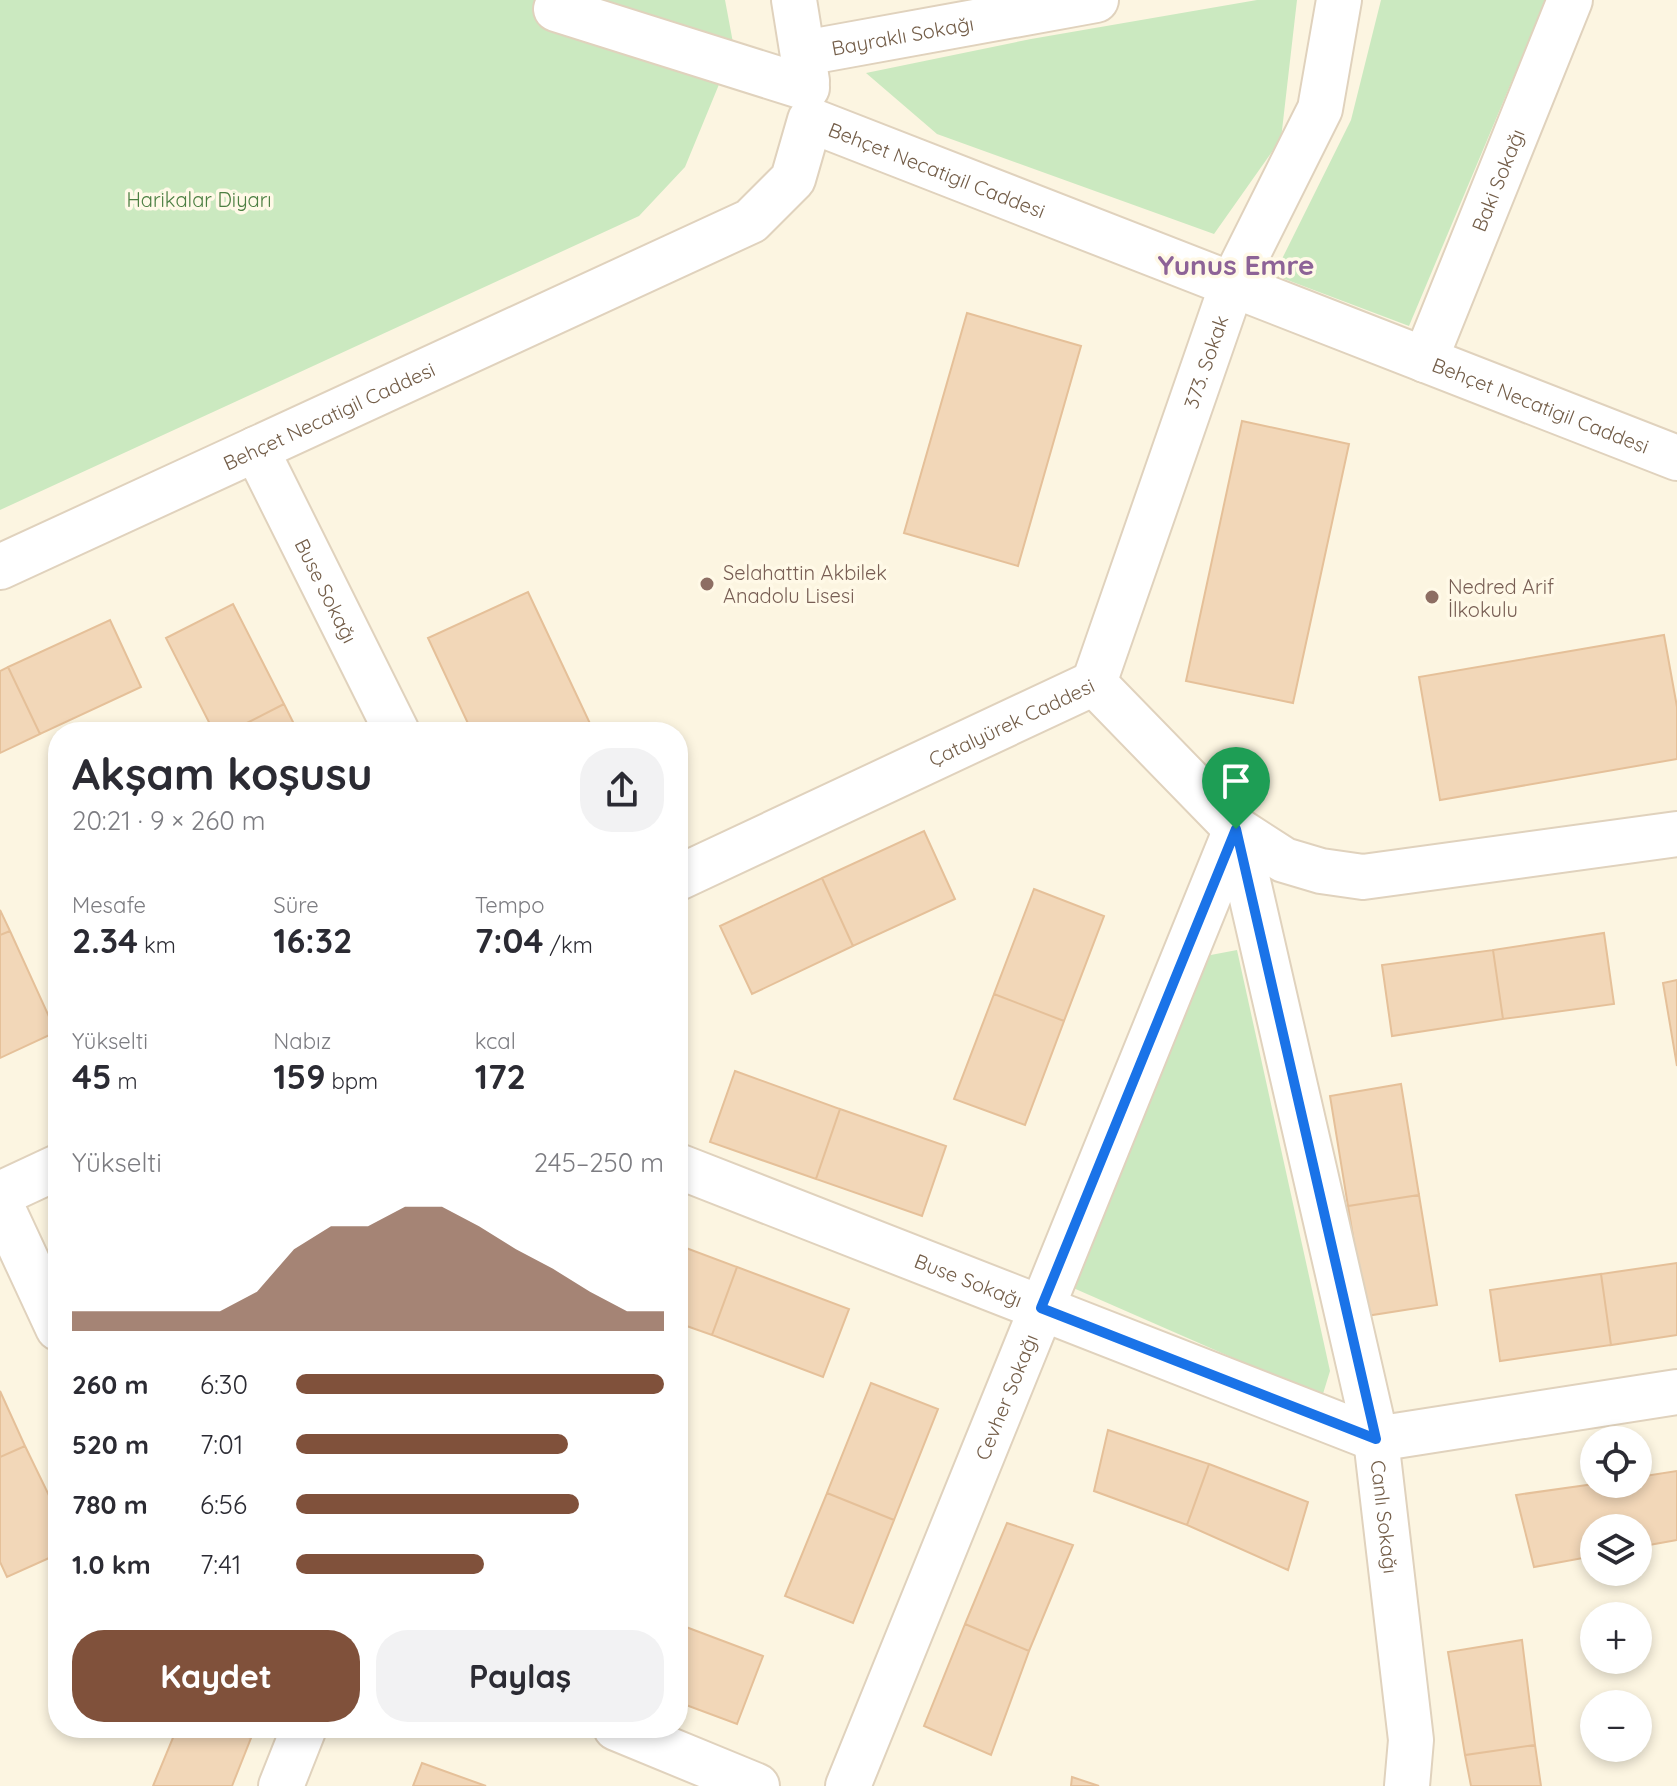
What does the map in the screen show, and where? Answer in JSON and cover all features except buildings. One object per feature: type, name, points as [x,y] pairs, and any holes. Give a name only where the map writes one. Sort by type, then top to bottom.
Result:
[{"type":"street","points":[[556,9],[807,87],[794,0]]},
{"type":"street","name":"Bayraklı Sokağı","points":[[807,87],[1096,0]]},
{"type":"street","name":"373. Sokak","points":[[1094,683],[1232,285],[1320,109],[1339,0]]},
{"type":"street","name":"Baki Sokağı","points":[[1425,360],[1570,0]]},
{"type":"street","name":"Behçet Necatigil Caddesi","points":[[0,567],[751,221],[793,179],[807,87],[1232,285],[1677,458]]},
{"type":"street","name":"Buse Sokağı","points":[[256,449],[392,722]]},
{"type":"street","name":"Çatalyürek Caddesi","points":[[688,873],[1094,683],[1236,829],[1284,860],[1321,871],[1363,877],[1677,834]]},
{"type":"street","name":"Cevher Sokağı","points":[[848,1786],[1236,829]]},
{"type":"street","name":"Canlı Sokağı","points":[[1236,829],[1376,1439],[1411,1740],[1407,1786]]},
{"type":"street","name":"Buse Sokağı","points":[[688,1170],[1376,1439]]},
{"type":"street","points":[[0,1194],[48,1172]]},
{"type":"street","points":[[0,1203],[48,1306]]},
{"type":"street","points":[[1376,1439],[1677,1392]]},
{"type":"street","points":[[281,1786],[300,1738]]},
{"type":"street","points":[[640,1738],[757,1786]]},
{"type":"green space","name":"Harikalar Diyarı","points":[[0,0],[725,0],[734,48],[685,167],[639,216],[0,510]]},
{"type":"green space","points":[[1257,0],[1297,0],[1281,139],[1214,234],[937,134],[866,73],[1031,39]]},
{"type":"green space","points":[[1381,0],[1546,0],[1409,326],[1274,275],[1351,120]]},
{"type":"green space","points":[[1237,950],[1330,1371],[1322,1397],[1071,1287],[1195,958]]},
{"type":"place","name":"Selahattin Akbilek Anadolu Lisesi","points":[[707,584]]},
{"type":"place","name":"Nedred Arif İlkokulu","points":[[1432,597]]},
{"type":"district","name":"Yunus Emre","points":[[1236,264]]},
{"type":"route","points":[[1236,829],[1306,1134],[1376,1439],[1041,1308],[1236,829]]}]
